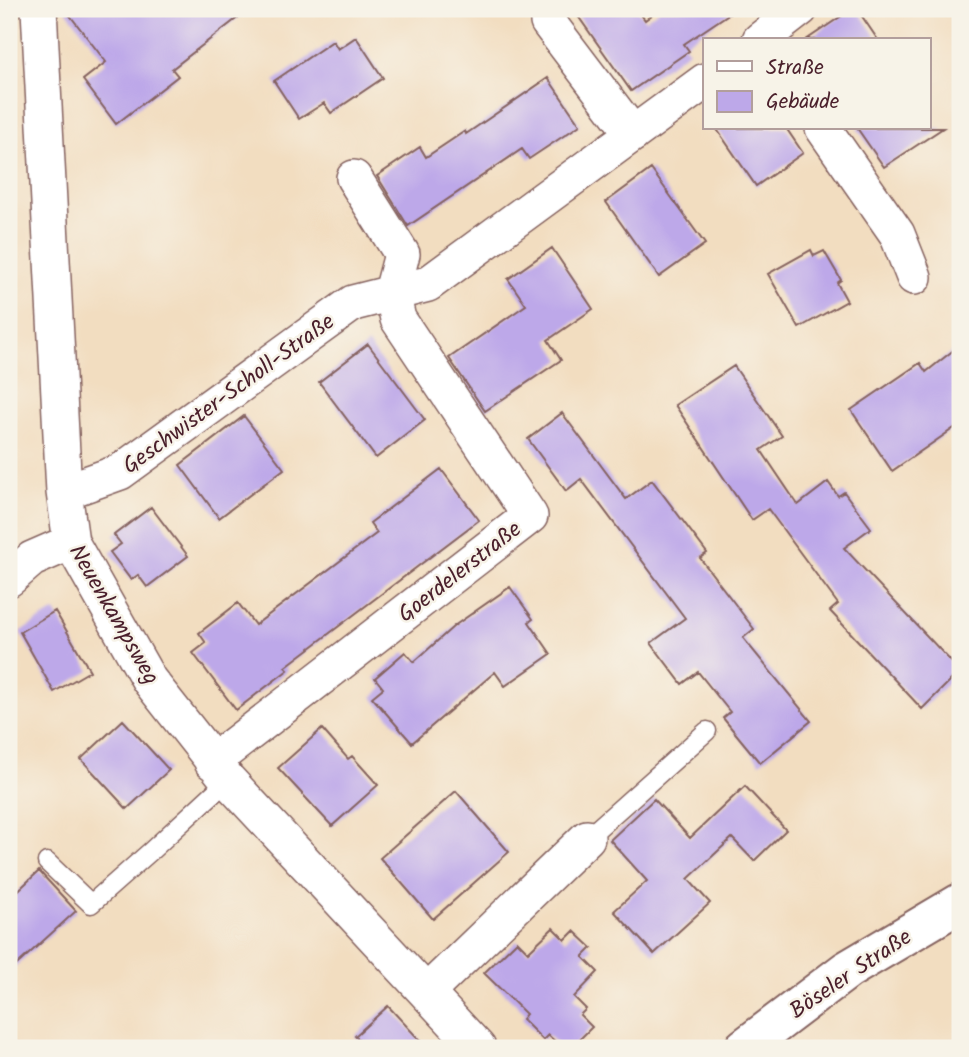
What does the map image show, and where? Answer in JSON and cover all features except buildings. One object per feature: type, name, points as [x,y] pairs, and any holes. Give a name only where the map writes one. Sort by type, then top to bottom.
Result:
[{"type":"main road","name":"Böseler Straße","points":[[744,1048],[847,970],[960,903]]},
{"type":"street","name":"Neuenkampsweg","points":[[39,9],[64,492],[71,542],[149,680],[220,771],[478,1048]]},
{"type":"street","points":[[764,38],[800,9]]},
{"type":"street","points":[[548,22],[633,134]]},
{"type":"street","name":"Geschwister-Scholl-Straße","points":[[64,492],[120,472],[353,303],[428,284],[703,82]]},
{"type":"street","points":[[824,130],[897,234],[914,277]]},
{"type":"street","points":[[354,178],[402,254],[391,292]]},
{"type":"street","name":"Goerdelerstraße","points":[[220,771],[530,516],[398,319],[391,292]]},
{"type":"street","points":[[9,579],[32,559],[71,542]]},
{"type":"street","points":[[427,992],[587,838]]},
{"type":"lane","points":[[587,838],[707,731]]},
{"type":"lane","points":[[47,862],[91,904],[151,851],[220,771]]}]
